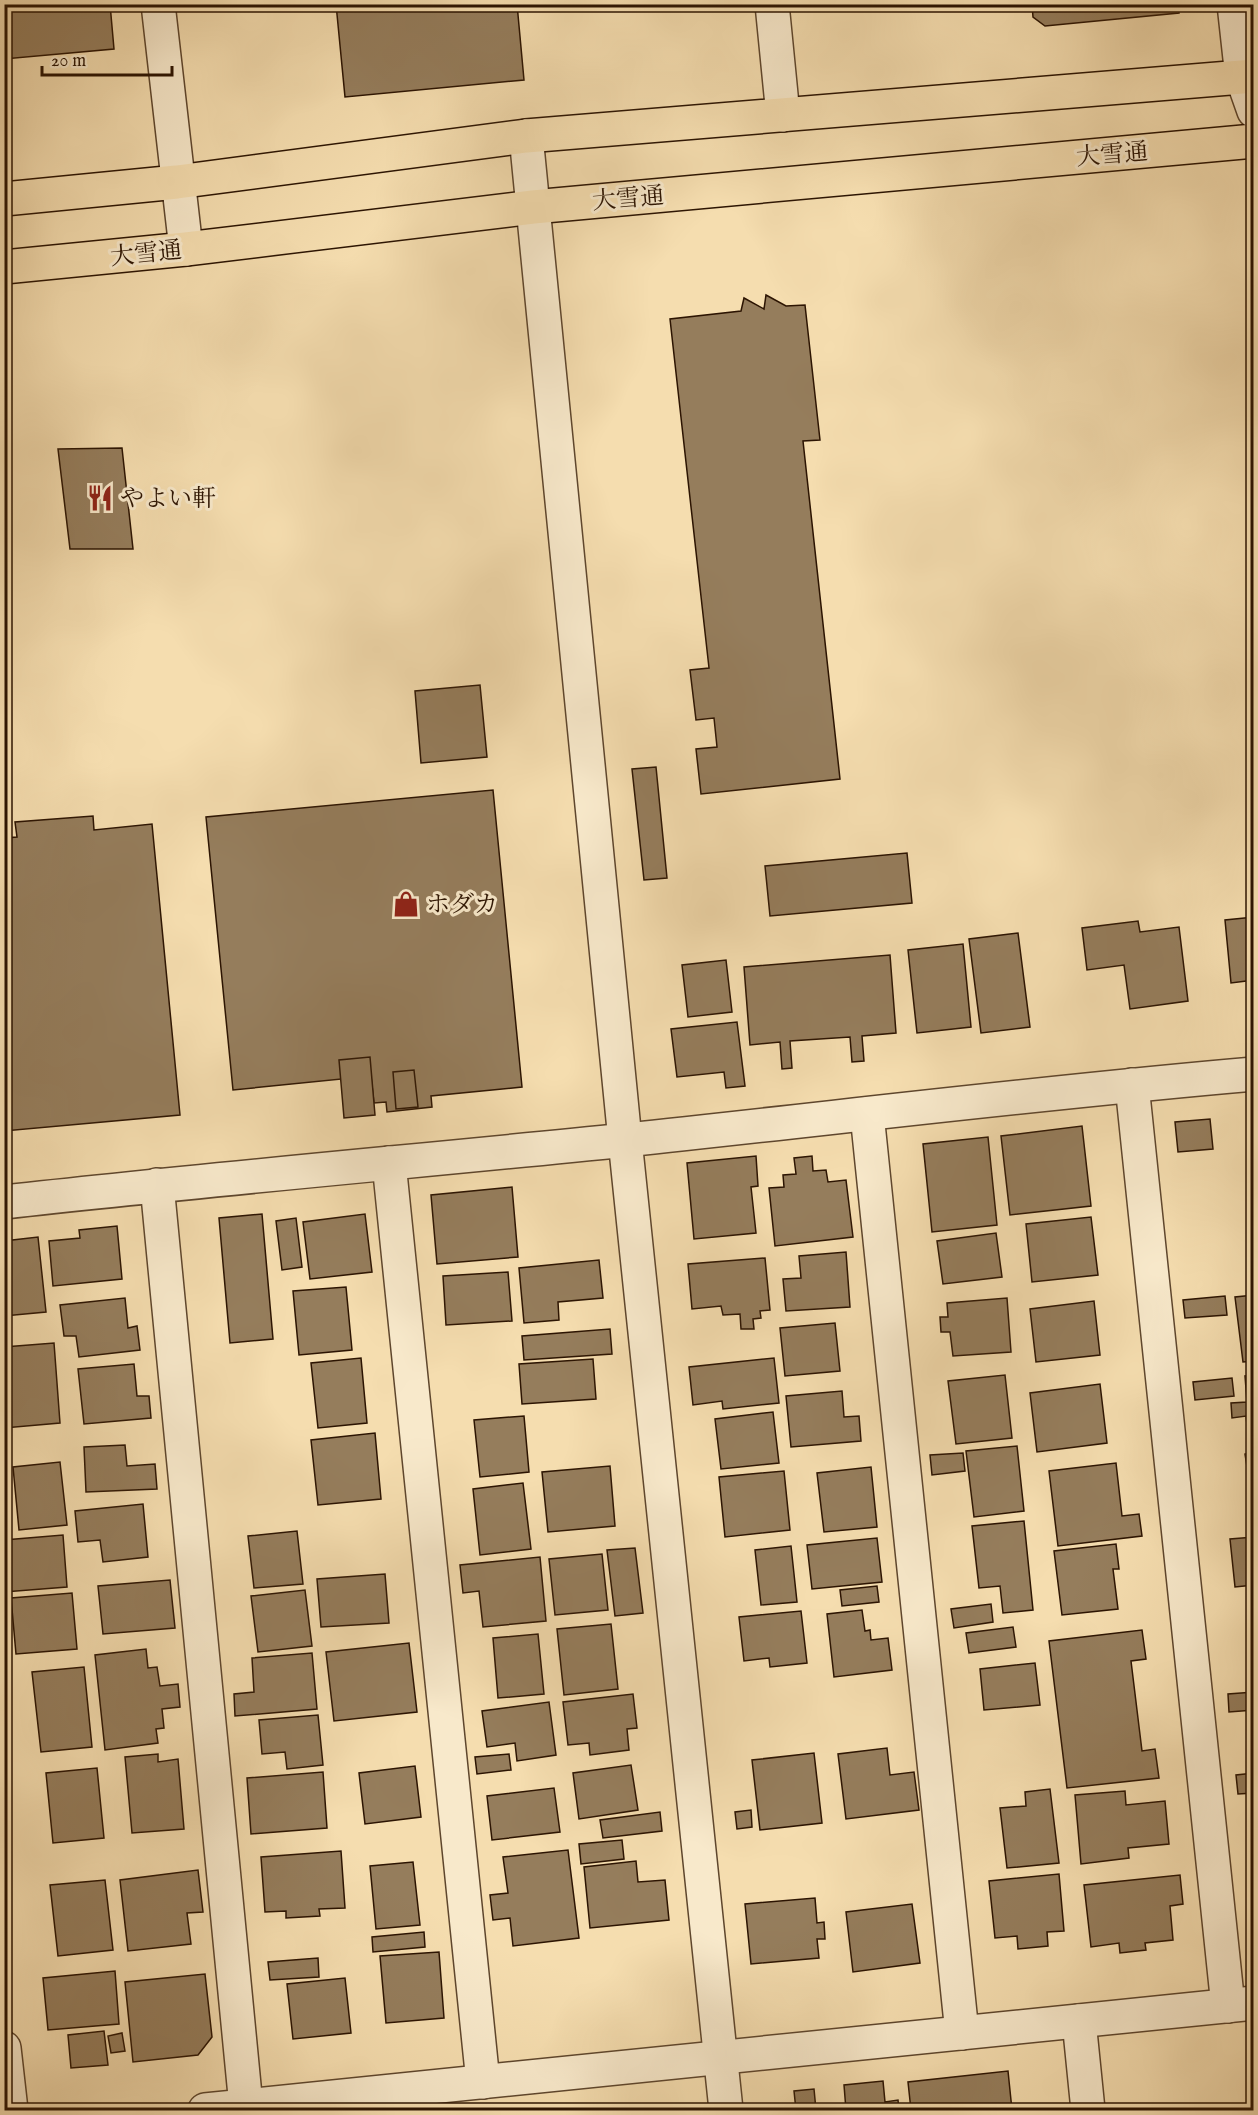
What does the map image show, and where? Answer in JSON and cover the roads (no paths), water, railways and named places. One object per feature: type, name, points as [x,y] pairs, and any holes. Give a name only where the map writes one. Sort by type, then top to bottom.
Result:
[{"type":"highway","points":[[4,199],[177,182],[526,136],[1248,76]]},
{"type":"highway","name":"大雪通","points":[[4,267],[186,249],[533,207],[1254,141]]},
{"type":"street","points":[[158,4],[186,249]]},
{"type":"street","points":[[772,4],[783,115]]},
{"type":"street","points":[[1234,4],[1254,111]]},
{"type":"street","points":[[526,136],[625,1140],[726,2110]]},
{"type":"street","points":[[4,1202],[625,1140],[1132,1084],[1254,1074]]},
{"type":"street","points":[[205,2110],[246,2106],[368,2102],[483,2082],[1241,2004],[1132,1084]]},
{"type":"street","points":[[867,1114],[962,2033]]},
{"type":"street","points":[[388,1163],[483,2082]]},
{"type":"street","points":[[157,1185],[246,2106]]},
{"type":"street","points":[[1079,2021],[1088,2110]]},
{"type":"street","points":[[4,2048],[11,2110]]},
{"type":"place","name":"やよい軒","points":[[100,498]]},
{"type":"place","name":"ホダカ","points":[[406,904]]}]
